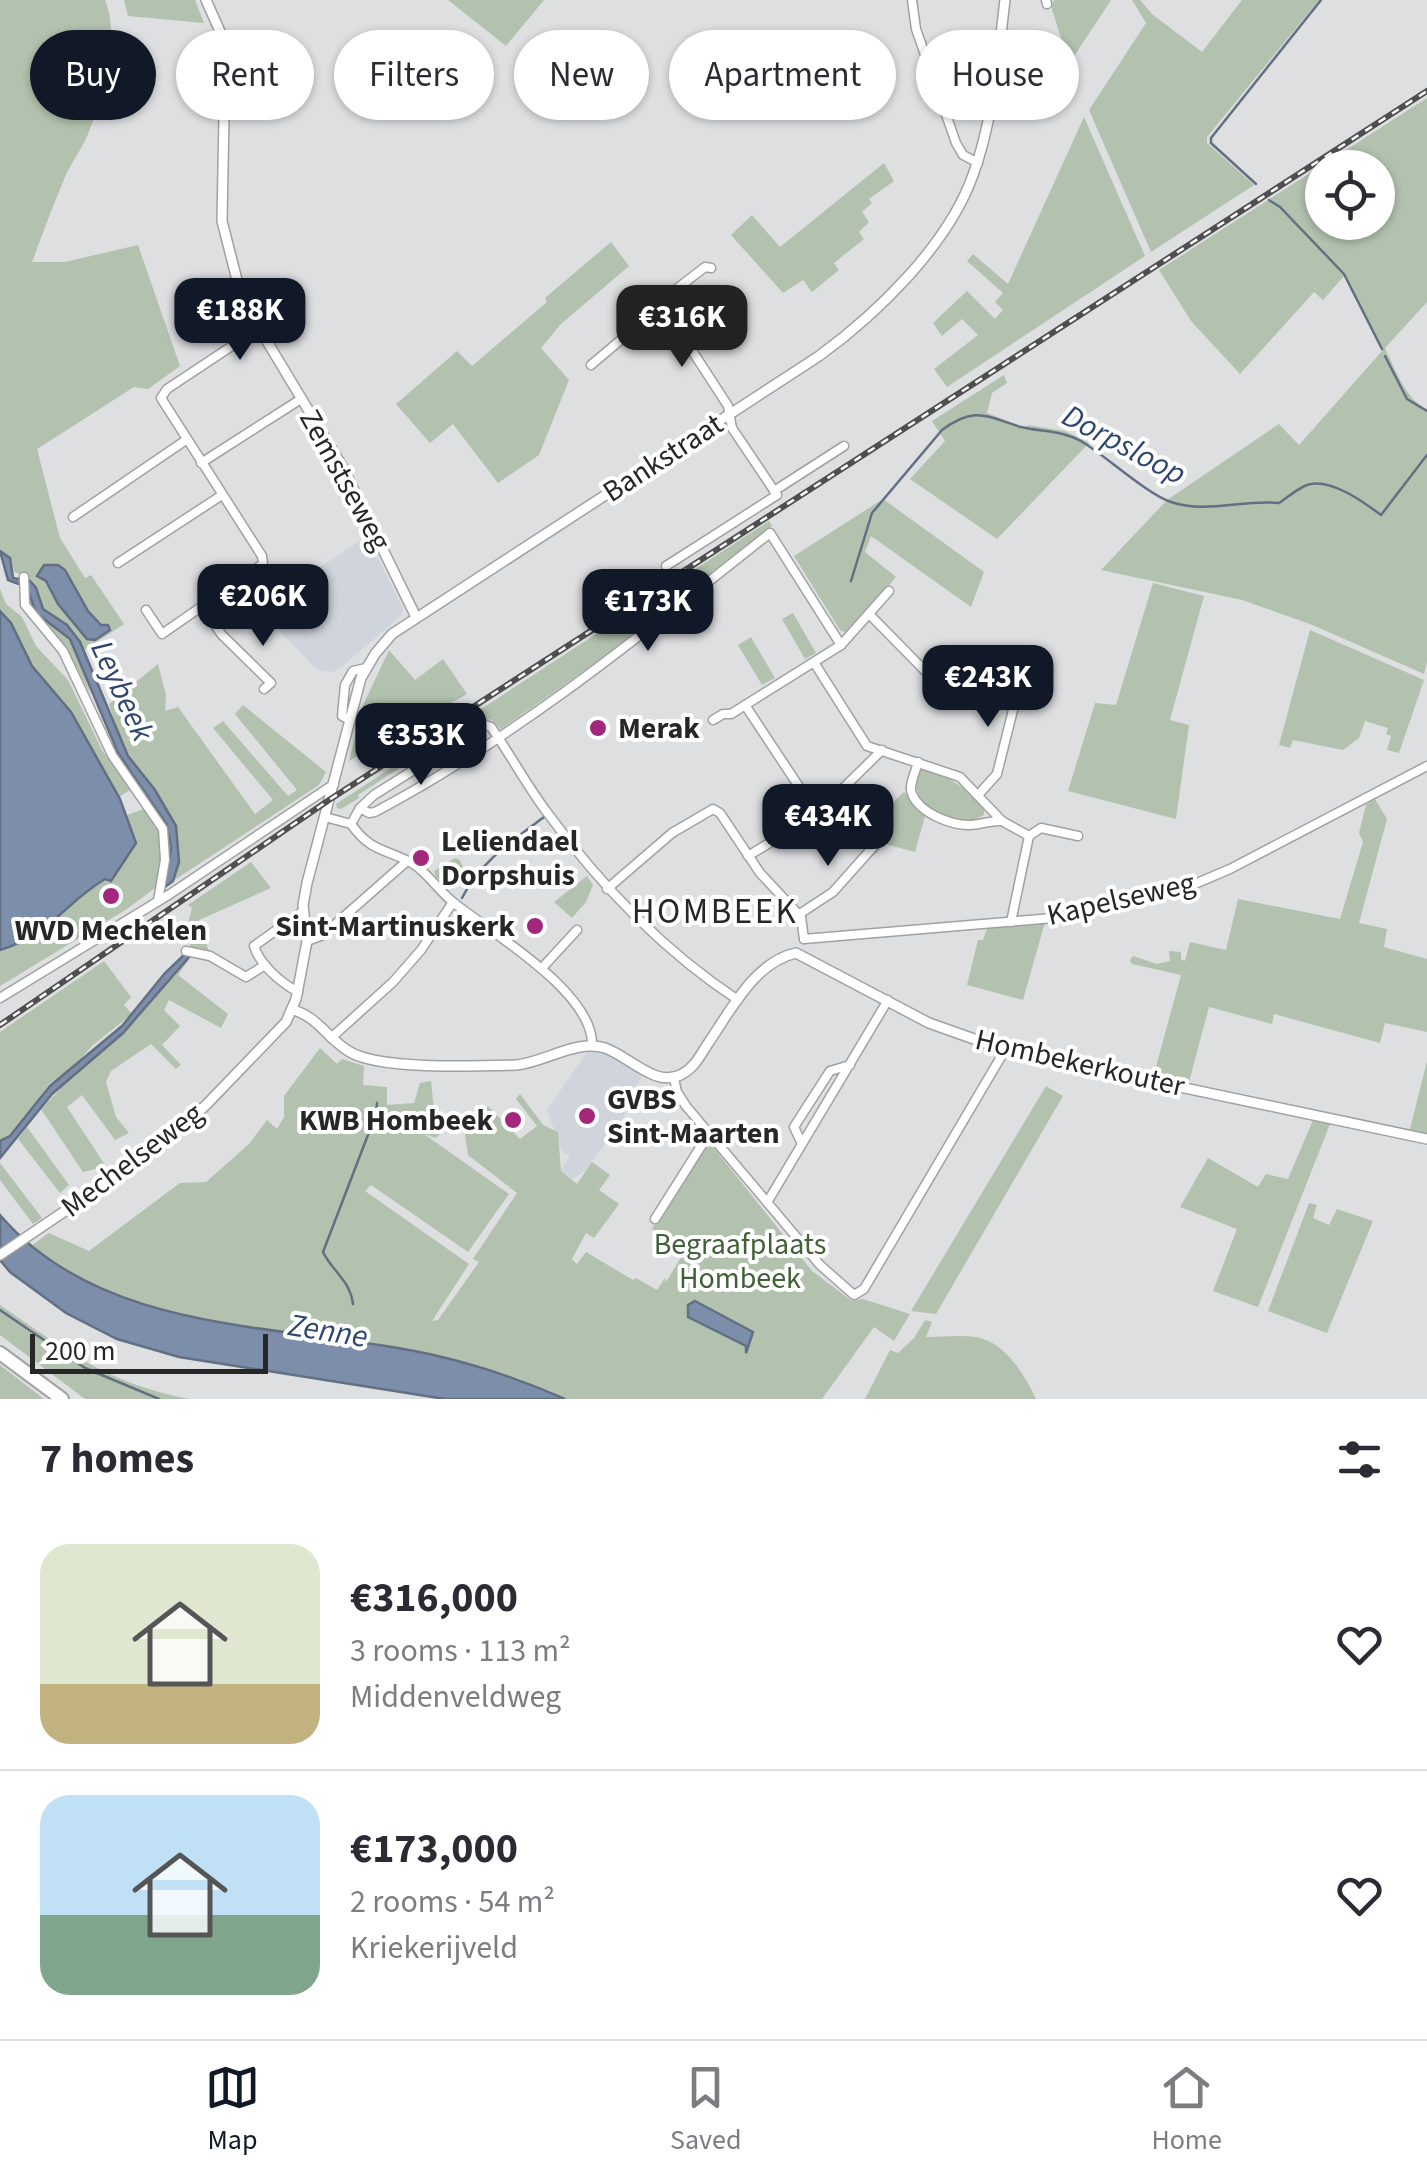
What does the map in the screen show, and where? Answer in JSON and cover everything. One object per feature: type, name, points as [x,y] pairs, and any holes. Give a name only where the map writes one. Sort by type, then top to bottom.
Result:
[{"type":"highway","points":[[0,1352],[62,1399]]},
{"type":"street","name":"Zemstseweg","points":[[206,0],[218,23],[225,63],[222,222],[237,280],[258,328],[342,466],[416,617]]},
{"type":"street","points":[[912,0],[916,30],[956,143],[963,155],[978,163]]},
{"type":"street","name":"Bankstraat","points":[[293,1010],[307,941],[307,883],[366,668],[392,634],[838,342],[875,307],[944,230],[978,163],[1005,0]]},
{"type":"street","points":[[591,364],[699,271],[711,268]]},
{"type":"street","points":[[666,566],[776,495],[732,428],[731,414],[667,312]]},
{"type":"street","points":[[146,610],[162,634],[262,564],[262,556],[162,403],[162,393],[258,328]]},
{"type":"street","points":[[201,462],[301,400]]},
{"type":"street","points":[[73,517],[186,440]]},
{"type":"street","points":[[774,491],[844,446]]},
{"type":"street","points":[[118,563],[222,495]]},
{"type":"street","points":[[360,808],[375,812],[497,737],[610,660],[770,533],[841,645]]},
{"type":"street","points":[[24,576],[25,605],[63,651],[112,755],[163,829],[165,860],[158,901]]},
{"type":"street","points":[[712,720],[731,714],[815,664],[841,645],[889,591]]},
{"type":"street","points":[[202,607],[222,636],[271,683],[264,689]]},
{"type":"street","points":[[869,614],[934,680],[1013,708]]},
{"type":"street","points":[[815,664],[867,746],[960,778],[1002,821],[1029,836]]},
{"type":"street","points":[[979,794],[996,774],[1021,678]]},
{"type":"street","points":[[745,705],[817,814]]},
{"type":"street","points":[[350,824],[360,808],[484,726],[490,727],[544,809],[607,889],[696,972],[738,1000]]},
{"type":"street","points":[[748,856],[817,814],[882,750]]},
{"type":"street","points":[[918,762],[910,788],[932,814],[970,825],[1002,821]]},
{"type":"street","name":"Kapelseweg","points":[[804,939],[1086,913],[1190,886],[1427,766]]},
{"type":"street","points":[[0,998],[174,891],[334,784]]},
{"type":"street","points":[[293,1010],[315,1021],[331,1038],[358,1056],[387,1062],[516,1065],[592,1045],[613,1051],[657,1076],[674,1078],[694,1065],[766,966],[796,953],[804,939],[798,914],[714,809],[662,841],[607,889]]},
{"type":"street","points":[[324,817],[350,824],[374,849],[414,864],[452,902],[542,968],[587,1020],[592,1045]]},
{"type":"street","points":[[798,914],[833,892],[882,836],[871,822]]},
{"type":"street","points":[[1010,922],[1029,836],[1041,828],[1078,836]]},
{"type":"street","points":[[307,941],[323,935],[406,862]]},
{"type":"street","points":[[331,1038],[421,950],[452,902]]},
{"type":"street","points":[[298,992],[284,985],[254,951],[258,941],[304,912]]},
{"type":"street","points":[[542,968],[577,930]]},
{"type":"street","points":[[186,951],[220,961],[246,977],[265,965]]},
{"type":"street","name":"Hombekerkouter","points":[[796,953],[930,1022],[1005,1050],[1427,1139]]},
{"type":"street","points":[[768,1201],[888,1000]]},
{"type":"street","name":"Mechelseweg","points":[[0,1256],[161,1146],[206,1105],[293,1010]]},
{"type":"street","points":[[674,1078],[679,1096],[830,1276],[846,1290],[859,1294],[1005,1050]]},
{"type":"street","points":[[802,1144],[794,1127],[830,1071],[850,1065]]},
{"type":"street","points":[[656,1218],[710,1132]]},
{"type":"shaded area","points":[[367,536],[403,608],[401,616],[340,668],[333,672],[317,670],[258,608]]},
{"type":"shaded area","name":"GVBS Sint-Maarten","points":[[587,1052],[606,1054],[642,1075],[623,1118],[587,1169],[571,1181],[561,1169],[570,1156],[562,1151],[547,1110]]},
{"type":"green space","points":[[0,0],[105,0],[111,30],[30,30],[30,120],[93,120],[32,262],[65,262],[138,245],[180,366],[148,389],[134,387],[37,449],[60,538],[85,578],[91,575],[124,624],[77,655],[91,695],[64,645],[32,608],[26,577],[14,572],[11,558],[0,552]]},
{"type":"green space","points":[[124,0],[195,0],[204,23],[128,16]]},
{"type":"green space","points":[[448,0],[544,0],[519,30],[514,30],[506,46],[494,36],[494,30],[486,30]]},
{"type":"green space","points":[[1054,0],[1111,0],[1079,49],[1079,30],[1058,30],[1051,6]]},
{"type":"green space","points":[[1132,0],[1140,0],[1152,14],[1202,52],[1242,0],[1319,0],[1207,137],[1207,143],[1254,185],[1151,252],[1089,110],[1146,23]]},
{"type":"green space","points":[[1427,98],[1427,302],[1385,348],[1407,390],[1427,410],[1424,674],[1310,624],[1242,600],[1101,570],[1167,500],[1279,424],[1299,445],[1382,351],[1344,276],[1323,300],[1314,292],[1240,374],[1191,321],[1159,270],[1305,176],[1305,240],[1395,240],[1395,150],[1346,150]]},
{"type":"green space","points":[[1084,117],[1145,256],[947,387],[934,369],[978,335],[962,319],[942,336],[933,323],[967,291],[995,319],[1003,310],[995,302],[1003,293],[967,261],[973,254],[1008,284]]},
{"type":"green space","points":[[884,163],[894,181],[869,199],[872,203],[862,212],[869,222],[859,232],[864,239],[834,263],[839,270],[812,292],[803,280],[783,293],[731,235],[752,215],[780,247]]},
{"type":"green space","points":[[611,242],[629,266],[561,324],[541,348],[569,380],[539,455],[498,483],[453,424],[430,443],[396,404],[457,351],[472,366]]},
{"type":"green space","points":[[1004,375],[1007,383],[992,393],[987,413],[1026,428],[1028,425],[1065,431],[1089,443],[997,539],[910,479],[945,441],[932,421]]},
{"type":"green space","points":[[883,499],[984,572],[971,607],[871,536],[865,552],[896,577],[852,628],[840,630],[794,556]]},
{"type":"green space","points":[[769,521],[772,526],[656,621],[501,729],[490,719],[480,722],[477,718],[358,795],[359,798],[337,808],[336,804]]},
{"type":"green space","points":[[1153,583],[1204,596],[1170,720],[1189,725],[1176,819],[1068,791],[1095,703],[1116,705]]},
{"type":"green space","points":[[0,589],[6,604],[22,617],[36,646],[68,680],[102,750],[130,790],[119,797],[71,712],[32,666],[11,623],[0,611]]},
{"type":"green space","points":[[793,613],[816,653],[805,659],[782,619]]},
{"type":"green space","points":[[1310,630],[1424,680],[1399,753],[1387,750],[1391,736],[1386,734],[1388,728],[1365,721],[1359,738],[1343,750],[1293,740],[1290,748],[1279,745]]},
{"type":"green space","points":[[751,637],[775,678],[762,685],[738,645]]},
{"type":"green space","points":[[389,650],[415,680],[443,659],[467,694],[349,761],[363,705]]},
{"type":"green space","points":[[158,664],[166,695],[165,711],[178,707],[255,814],[273,800],[213,728],[223,721],[288,796],[297,790],[235,714],[243,705],[326,772],[319,785],[173,881],[178,860],[174,827],[125,750],[109,704]]},
{"type":"green space","points":[[924,768],[964,789],[984,808],[984,815],[970,822],[930,808],[918,793],[919,771]]},
{"type":"green space","points":[[904,792],[925,816],[915,852],[885,844],[873,856],[889,833],[875,819]]},
{"type":"green space","points":[[1375,799],[1387,819],[1359,923],[1387,929],[1384,947],[1427,959],[1427,1032],[1385,1023],[1380,1043],[1274,1014],[1272,1024],[1209,1007],[1189,1082],[1154,1074],[1181,975],[1132,964],[1133,956],[1157,964],[1170,961],[1169,951],[1181,952],[1185,961],[1190,942],[1226,950],[1238,899],[1340,919],[1363,842],[1359,833],[1366,805]]},
{"type":"green space","name":"WVD Mechelen","points":[[147,808],[161,846],[156,887],[127,909],[0,986],[0,950],[44,931],[73,900],[105,879],[112,880],[136,841],[127,815]]},
{"type":"green space","points":[[455,858],[464,870],[451,889],[434,871]]},
{"type":"green space","points":[[251,862],[271,888],[199,920],[209,952],[188,946],[192,908],[188,905]]},
{"type":"green space","points":[[587,876],[593,885],[586,902],[572,918],[554,902]]},
{"type":"green space","points":[[1045,922],[1023,1000],[967,985],[978,940],[983,940],[987,928]]},
{"type":"green space","points":[[192,955],[178,975],[228,1014],[221,1028],[169,1000],[164,1010],[180,1026],[162,1045],[181,1065],[176,1069],[151,1044],[111,1071],[106,1082],[116,1117],[129,1133],[115,1140],[82,1095],[67,1107],[111,1174],[102,1179],[95,1169],[83,1172],[41,1109],[87,1061],[123,1033]]},
{"type":"green space","points":[[104,961],[131,997],[124,1005],[132,1014],[49,1084],[17,1128],[0,1143],[0,1032]]},
{"type":"green space","name":"Begraafplaats Hombeek","points":[[320,1048],[337,1064],[342,1059],[364,1066],[363,1085],[387,1087],[387,1105],[414,1103],[420,1083],[431,1081],[435,1119],[461,1113],[436,1138],[424,1134],[509,1194],[468,1252],[371,1185],[365,1191],[469,1264],[432,1321],[438,1320],[479,1262],[473,1259],[517,1193],[468,1155],[465,1135],[488,1106],[520,1139],[537,1126],[516,1099],[520,1094],[543,1125],[558,1132],[561,1171],[577,1184],[592,1162],[610,1175],[599,1190],[619,1204],[594,1238],[586,1233],[572,1259],[577,1264],[586,1252],[657,1290],[665,1278],[666,1282],[688,1246],[679,1242],[677,1245],[652,1229],[706,1138],[812,1271],[852,1301],[863,1299],[910,1314],[894,1341],[874,1327],[822,1399],[565,1399],[505,1375],[442,1357],[175,1313],[76,1276],[31,1246],[49,1233],[89,1251],[180,1183],[206,1182],[249,1144],[267,1120],[277,1129],[284,1117],[284,1096]]},
{"type":"green space","points":[[1427,1061],[1427,1133],[1410,1129]]},
{"type":"green space","points":[[1046,1086],[1063,1096],[936,1314],[911,1311]]},
{"type":"green space","points":[[1313,1120],[1330,1124],[1258,1307],[1213,1291],[1237,1229],[1180,1207],[1208,1158],[1258,1187],[1266,1174],[1288,1179]]},
{"type":"green space","points":[[27,1127],[69,1185],[60,1193],[18,1139]]},
{"type":"green space","points":[[0,1163],[42,1218],[33,1224],[0,1180]]},
{"type":"green space","points":[[1309,1203],[1317,1205],[1313,1218],[1329,1225],[1337,1209],[1373,1221],[1327,1333],[1268,1311]]},
{"type":"green space","points":[[0,1305],[67,1351],[110,1374],[189,1399],[85,1399],[0,1335]]},
{"type":"green space","points":[[925,1320],[932,1322],[926,1337],[976,1337],[996,1345],[1020,1370],[1036,1399],[865,1399],[890,1350],[898,1353]]},
{"type":"green space","points":[[0,1365],[44,1399],[0,1399]]},
{"type":"water","points":[[0,551],[10,558],[13,578],[30,581],[43,609],[67,625],[80,642],[128,756],[155,790],[176,826],[179,862],[173,881],[165,887],[171,848],[167,825],[118,753],[70,639],[36,613],[27,587],[8,580]]},
{"type":"water","points":[[44,565],[58,565],[65,570],[88,611],[110,630],[95,640],[87,639],[58,604],[46,581],[37,576]]},
{"type":"water","points":[[0,611],[11,623],[32,666],[71,712],[120,799],[136,843],[111,881],[105,879],[90,889],[32,936],[0,950]]},
{"type":"water","points":[[185,954],[190,956],[123,1033],[52,1094],[0,1158],[0,1141],[10,1136],[50,1086],[122,1026]]},
{"type":"water","name":"Zenne","points":[[0,1215],[44,1256],[94,1285],[148,1306],[206,1320],[442,1357],[505,1375],[565,1399],[445,1399],[179,1357],[117,1339],[66,1313],[10,1272],[0,1260]]},
{"type":"water","points":[[695,1301],[753,1332],[746,1353],[746,1346],[688,1317],[688,1305]]},
{"type":"waterway","name":"Dorpsloop","points":[[1256,184],[1211,143],[1211,138],[1321,0]]},
{"type":"waterway","name":"Dorpsloop","points":[[1269,200],[1344,274],[1382,349]]},
{"type":"waterway","name":"Dorpsloop","points":[[1385,356],[1407,399],[1427,411]]},
{"type":"waterway","name":"Dorpsloop","points":[[851,581],[872,513],[942,430],[973,415],[1074,437],[1161,498],[1198,507],[1279,503],[1303,487],[1316,484],[1347,492],[1381,515],[1427,455]]},
{"type":"waterway","name":"Dorpsloop","points":[[462,898],[488,863],[544,817]]},
{"type":"waterway","name":"Dorpsloop","points":[[353,1304],[348,1288],[323,1252],[377,1103]]},
{"type":"waterway","points":[[0,1310],[85,1368],[159,1399]]},
{"type":"railway","points":[[0,1025],[329,800],[1427,91]]},
{"type":"place","name":"Merak","points":[[598,728]]},
{"type":"place","name":"Leliendael Dorpshuis","points":[[421,858]]},
{"type":"place","name":"WVD Mechelen","points":[[111,896]]},
{"type":"place","name":"Sint-Martinuskerk","points":[[535,926]]},
{"type":"place","name":"GVBS Sint-Maarten","points":[[587,1116]]},
{"type":"place","name":"KWB Hombeek","points":[[513,1120]]},
{"type":"district","name":"HOMBEEK","points":[[715,912]]},
{"type":"water label","name":"Leybeek","points":[[122,691]]}]
